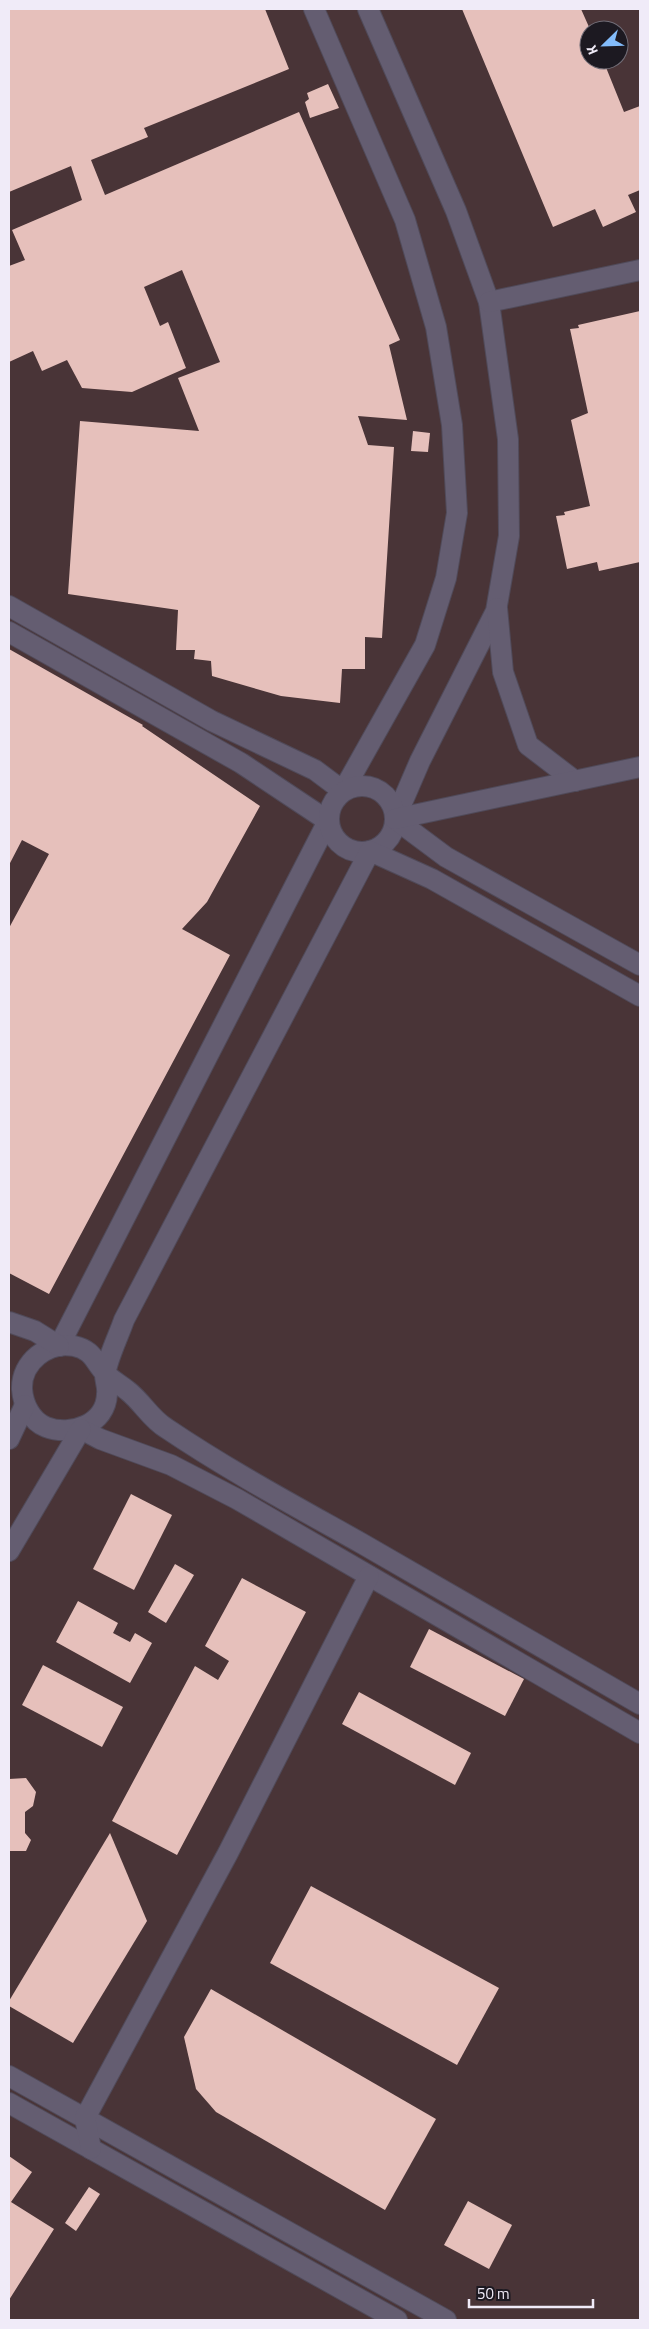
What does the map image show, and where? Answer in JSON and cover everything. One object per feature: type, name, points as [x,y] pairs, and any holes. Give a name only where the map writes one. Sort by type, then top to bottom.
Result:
[{"type":"street","points":[[59,1346],[328,821],[331,805],[343,791],[425,645],[446,578],[457,513],[449,406],[436,327],[405,220],[314,9]]},
{"type":"street","points":[[368,9],[456,211],[488,302],[508,439],[510,536],[497,606],[503,672],[528,745],[575,781]]},
{"type":"street","points":[[488,302],[640,270]]},
{"type":"street","points":[[9,606],[212,721],[314,770],[343,791]]},
{"type":"street","points":[[9,632],[240,763],[328,821],[331,832],[340,845],[354,852],[370,851],[378,848],[387,841],[393,831],[395,820],[420,761],[497,606]]},
{"type":"street","points":[[395,820],[640,767]]},
{"type":"street","points":[[343,791],[353,786],[364,785],[380,791],[388,798],[395,820],[446,857],[640,965]]},
{"type":"street","points":[[370,851],[432,878],[640,996]]},
{"type":"street","points":[[9,1551],[82,1429],[94,1420],[102,1410],[107,1395],[105,1374],[124,1320],[370,851]]},
{"type":"street","points":[[9,1322],[35,1331],[59,1346]]},
{"type":"street","points":[[17,1400],[22,1398],[22,1383],[26,1369],[33,1358],[45,1350],[59,1346],[74,1346],[91,1354],[105,1374],[130,1392],[162,1426],[246,1479],[640,1704]]},
{"type":"street","points":[[17,1400],[45,1427],[65,1432],[82,1429],[100,1439],[179,1469],[237,1500],[640,1732]]},
{"type":"street","points":[[9,1439],[17,1400]]},
{"type":"street","points":[[91,2149],[85,2118],[228,1853],[370,1576]]},
{"type":"street","points":[[9,2076],[446,2320]]},
{"type":"street","points":[[9,2103],[397,2320]]},
{"type":"street","points":[[265,2246],[278,2226]]},
{"type":"shaded area","points":[[9,9],[640,9],[640,2320],[9,2320]]},
{"type":"building","points":[[9,9],[265,9],[289,69],[144,128],[148,137],[91,160],[105,195],[299,112],[400,340],[389,345],[407,420],[358,416],[368,445],[394,447],[382,638],[365,637],[365,669],[342,669],[340,703],[281,696],[212,676],[211,661],[194,659],[195,650],[176,650],[178,610],[68,594],[80,421],[199,431],[178,378],[220,362],[182,270],[144,287],[160,326],[168,322],[186,368],[132,392],[82,388],[67,360],[42,371],[33,351],[9,362],[9,266],[25,260],[12,230],[82,200],[71,166],[9,192]]},
{"type":"building","points":[[462,9],[581,9],[586,20],[579,20],[579,70],[607,70],[624,112],[640,106],[640,190],[628,195],[636,212],[603,227],[595,209],[553,227]]},
{"type":"building","points":[[328,84],[339,108],[310,118],[305,102],[309,99],[307,93]]},
{"type":"building","points":[[640,311],[640,562],[599,571],[597,562],[567,569],[556,516],[565,515],[564,512],[590,506],[571,420],[588,413],[570,329],[579,328],[578,325]]},
{"type":"building","points":[[413,431],[430,433],[428,452],[411,451]]},
{"type":"building","points":[[9,649],[143,725],[260,806],[207,902],[182,929],[230,955],[49,1294],[9,1273],[9,928],[49,854],[22,840],[9,865]]},
{"type":"building","points":[[131,1494],[172,1515],[134,1590],[93,1569]]},
{"type":"building","points":[[175,1564],[194,1575],[166,1623],[148,1612]]},
{"type":"building","points":[[242,1578],[306,1612],[177,1855],[112,1821],[195,1666],[218,1680],[229,1661],[205,1646]]},
{"type":"building","points":[[78,1601],[118,1623],[113,1633],[130,1642],[135,1633],[152,1643],[130,1683],[56,1642]]},
{"type":"building","points":[[429,1629],[524,1679],[505,1716],[410,1667]]},
{"type":"building","points":[[43,1665],[123,1707],[102,1747],[22,1705]]},
{"type":"building","points":[[359,1692],[471,1753],[455,1785],[342,1724]]},
{"type":"building","points":[[26,1778],[36,1792],[33,1806],[25,1812],[25,1833],[31,1840],[26,1851],[9,1851],[9,1779]]},
{"type":"building","points":[[110,1833],[147,1921],[73,2043],[9,2006],[9,2001]]},
{"type":"building","points":[[311,1886],[499,1988],[457,2065],[270,1963]]},
{"type":"building","points":[[211,1989],[436,2119],[385,2210],[216,2112],[196,2089],[184,2037]]},
{"type":"building","points":[[9,2156],[32,2172],[11,2202],[54,2229],[9,2300]]},
{"type":"building","points":[[89,2187],[100,2194],[76,2231],[65,2223]]},
{"type":"building","points":[[468,2201],[512,2225],[489,2269],[444,2245]]}]
